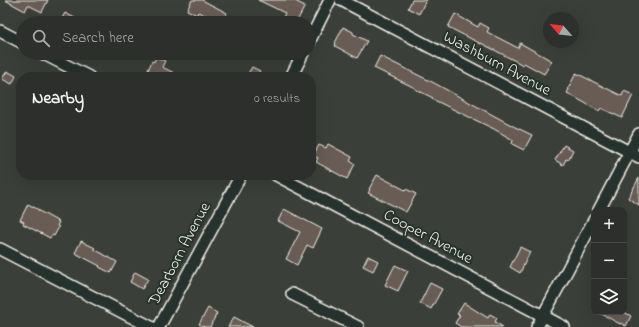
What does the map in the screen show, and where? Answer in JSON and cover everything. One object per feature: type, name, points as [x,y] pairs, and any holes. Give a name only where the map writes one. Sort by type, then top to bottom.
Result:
[{"type":"street","points":[[316,28],[330,0]]},
{"type":"street","name":"Washburn Avenue","points":[[340,0],[634,154]]},
{"type":"street","points":[[0,31],[16,39]]},
{"type":"street","points":[[55,60],[78,72]]},
{"type":"street","points":[[294,72],[300,60]]},
{"type":"street","points":[[601,207],[634,154],[639,134]]},
{"type":"street","name":"Dearborn Avenue","points":[[159,327],[238,180]]},
{"type":"street","name":"Cooper Avenue","points":[[285,180],[564,327]]},
{"type":"street","points":[[538,327],[591,226]]},
{"type":"street","points":[[0,249],[151,327]]},
{"type":"street","points":[[292,294],[358,327]]},
{"type":"building","points":[[5,0],[48,0],[42,12],[28,5],[25,11]]},
{"type":"building","points":[[192,0],[202,0],[227,13],[226,16],[207,16],[198,12],[197,15],[187,10]]},
{"type":"building","points":[[258,0],[293,0],[305,6],[300,16],[284,16],[285,13]]},
{"type":"building","points":[[412,0],[426,0],[419,14],[408,8]]},
{"type":"building","points":[[65,13],[71,16],[63,16]]},
{"type":"building","points":[[455,14],[478,27],[480,23],[489,28],[487,32],[518,48],[520,43],[552,61],[544,74],[524,63],[523,65],[448,27]]},
{"type":"building","points":[[343,27],[367,41],[357,58],[335,46]]},
{"type":"building","points":[[380,56],[532,135],[524,150],[512,144],[513,140],[494,129],[432,99],[433,98],[415,88],[374,68]]},
{"type":"building","points":[[155,60],[165,61],[162,67],[172,72],[147,72],[152,61],[154,62]]},
{"type":"building","points":[[252,67],[260,71],[259,72],[249,72]]},
{"type":"building","points":[[7,71],[16,76],[12,84],[2,79]]},
{"type":"building","points":[[576,73],[622,96],[624,91],[633,95],[622,118],[601,108],[599,111],[567,93]]},
{"type":"building","points":[[328,144],[352,157],[350,161],[355,164],[347,179],[316,162],[318,158],[316,157],[316,150],[319,145],[326,148]]},
{"type":"building","points":[[564,145],[573,150],[568,160],[566,159],[563,165],[555,160]]},
{"type":"building","points":[[377,175],[405,190],[406,189],[416,194],[406,212],[368,193]]},
{"type":"building","points":[[639,178],[639,205],[628,198]]},
{"type":"building","points":[[28,204],[59,222],[57,226],[59,227],[54,236],[52,235],[50,238],[23,224],[24,222],[20,220]]},
{"type":"building","points":[[284,209],[322,229],[313,248],[307,245],[297,265],[286,259],[300,232],[278,221]]},
{"type":"building","points":[[81,241],[117,262],[111,273],[75,253]]},
{"type":"building","points":[[520,247],[530,252],[520,273],[510,267]]},
{"type":"building","points":[[368,256],[378,261],[373,271],[363,266]]},
{"type":"building","points":[[395,265],[408,271],[398,291],[385,285]]},
{"type":"building","points":[[135,272],[148,279],[142,289],[130,282]]},
{"type":"building","points":[[430,283],[442,289],[431,309],[420,303]]},
{"type":"building","points":[[464,303],[488,318],[490,314],[497,318],[495,322],[503,327],[461,327],[455,323],[460,315],[457,314]]},
{"type":"building","points":[[208,308],[217,313],[210,327],[204,327],[199,324]]},
{"type":"building","points":[[627,314],[631,316],[626,326],[604,315],[627,315]]},
{"type":"building","points":[[234,317],[253,327],[228,327]]}]
